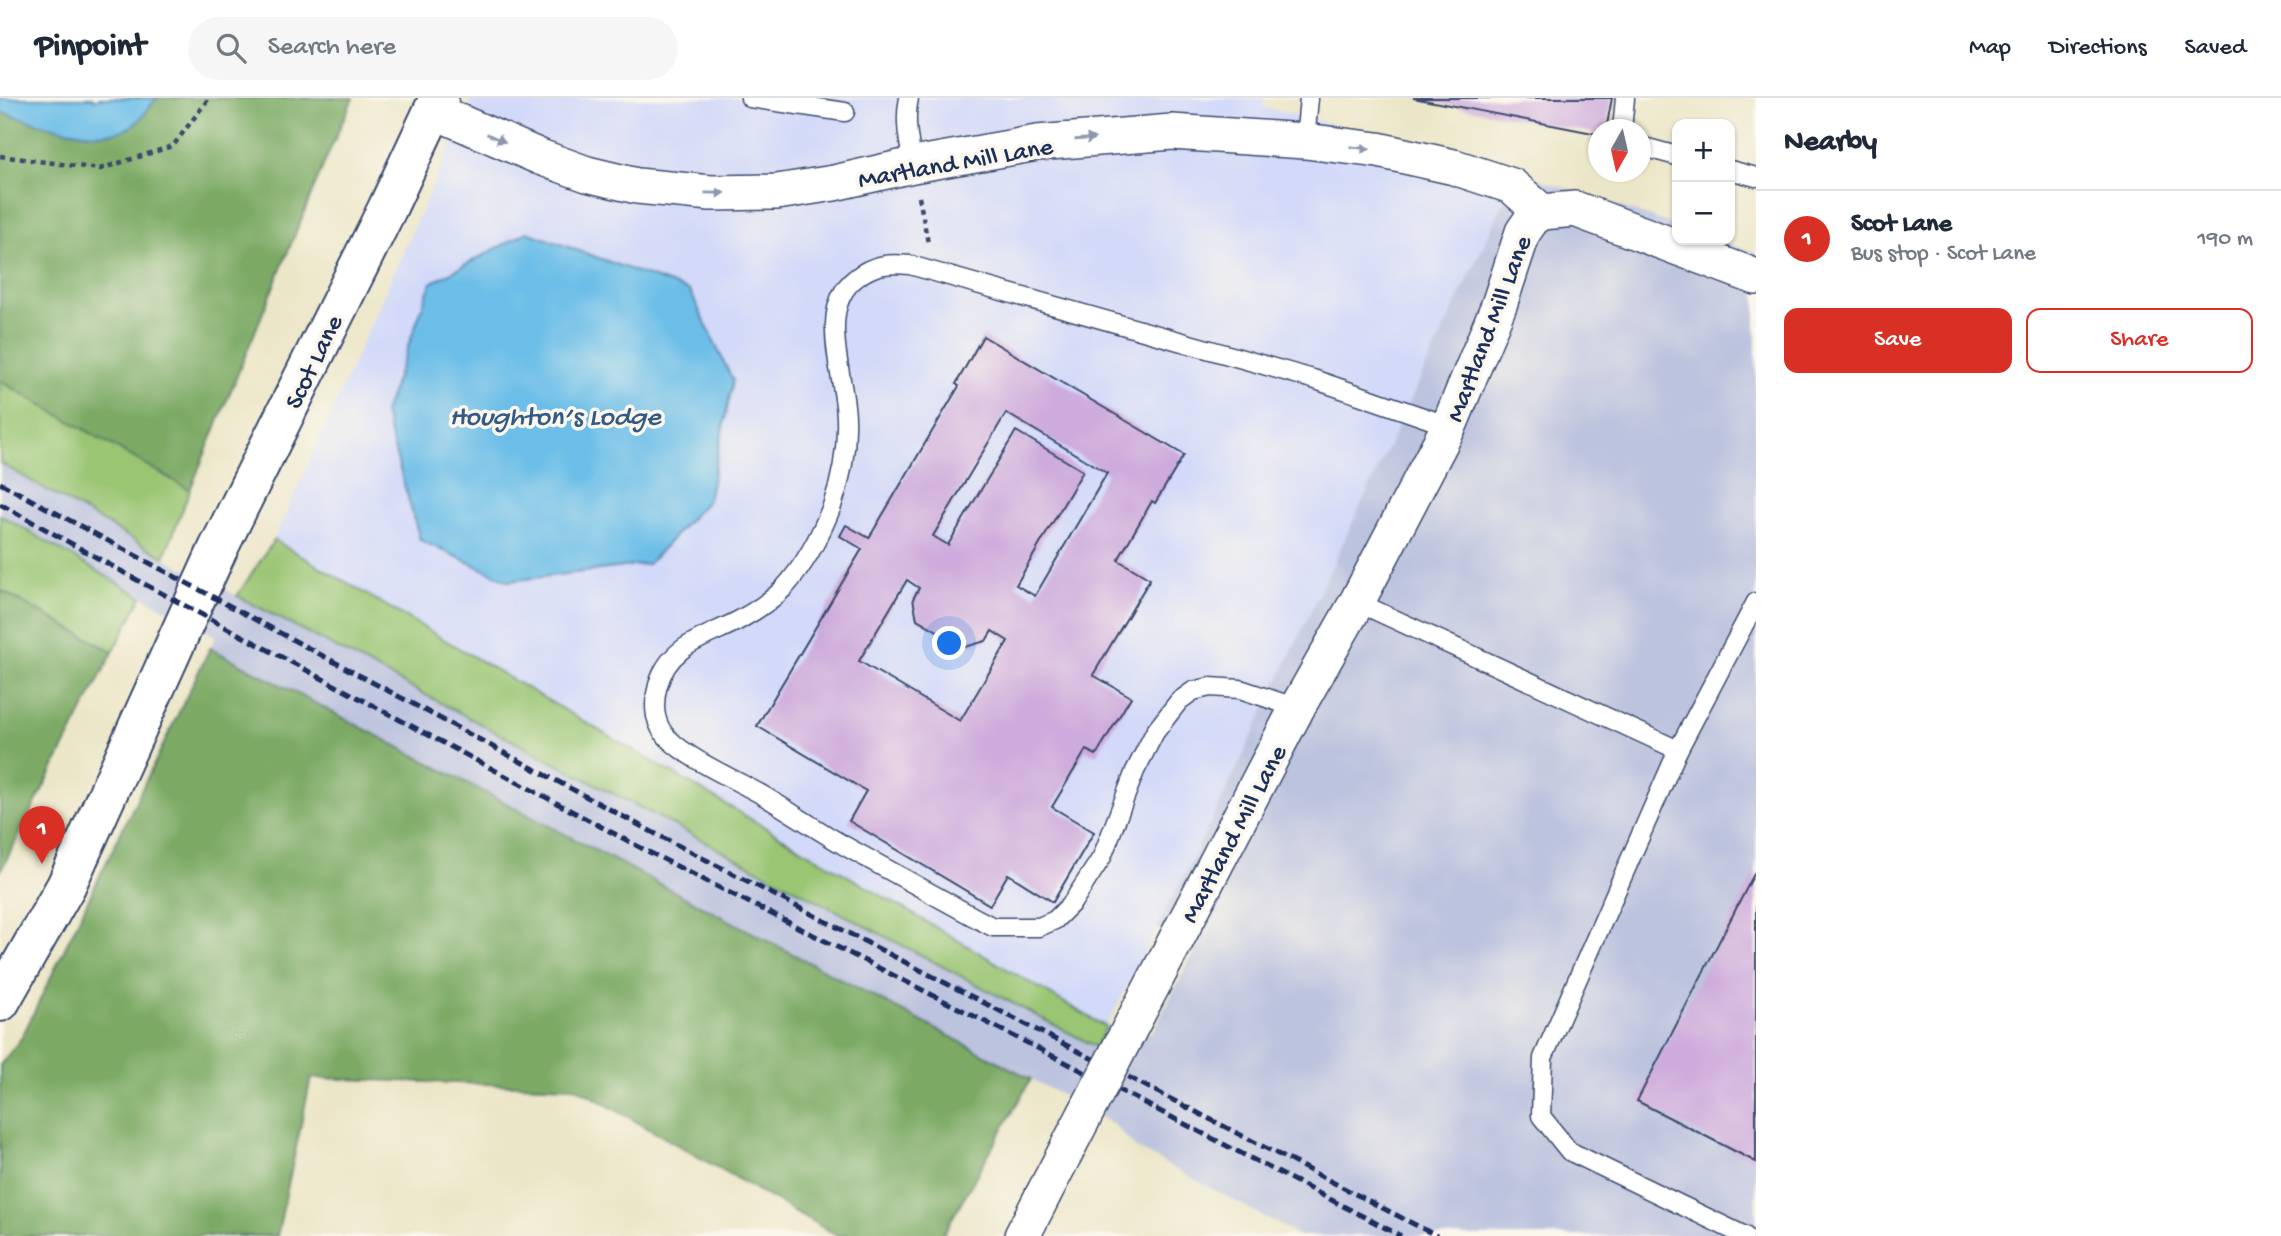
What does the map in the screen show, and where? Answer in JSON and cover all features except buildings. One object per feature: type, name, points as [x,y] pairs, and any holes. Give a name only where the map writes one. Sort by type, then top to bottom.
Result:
[{"type":"street","name":"Martland Mill Lane","points":[[436,104],[540,157],[587,174],[637,186],[711,193],[777,192],[1037,143],[1172,132],[1305,141],[1378,150],[1454,167],[1512,186],[1542,212],[1532,219],[1522,232],[1499,305],[1449,426],[1357,602],[1297,708],[1022,1236]]},
{"type":"street","name":"Scot Lane","points":[[0,1002],[66,886],[218,549],[436,104]]},
{"type":"street","points":[[1542,212],[1575,209],[1756,277]]},
{"type":"lane","points":[[751,98],[845,112]]},
{"type":"lane","points":[[909,98],[908,136],[913,165]]},
{"type":"lane","points":[[1305,141],[1309,98]]},
{"type":"lane","points":[[1623,119],[1625,98]]},
{"type":"lane","points":[[1651,149],[1672,155]]},
{"type":"lane","points":[[1735,171],[1756,177]]},
{"type":"lane","points":[[1297,708],[1240,689],[1227,688],[1210,687],[1193,691],[1179,701],[1155,732],[1135,771],[1102,857],[1072,903],[1055,920],[1039,927],[1018,928],[993,927],[974,917],[843,845],[682,750],[669,740],[660,728],[654,696],[669,659],[683,648],[742,619],[783,588],[803,562],[831,507],[841,477],[846,443],[844,388],[834,323],[836,304],[843,290],[869,269],[887,263],[910,265],[1313,379],[1449,426]]},
{"type":"lane","points":[[1357,602],[1678,750]]},
{"type":"lane","points":[[1745,1236],[1569,1152],[1541,1116],[1543,1058],[1678,750],[1756,602]]},
{"type":"path","points":[[0,156],[100,169],[173,146],[209,98]]},
{"type":"path","points":[[913,165],[932,264],[930,271]]},
{"type":"shaded area","points":[[472,98],[1264,98],[1263,107],[1518,172],[1216,812],[1106,1027],[274,540]]},
{"type":"shaded area","points":[[1518,172],[1672,224],[1672,245],[1732,245],[1756,253],[1756,1236],[1300,1236],[1136,1148],[1114,1125],[1067,1098],[210,648],[216,636],[143,597],[113,652],[0,590],[0,381],[190,490],[164,557],[237,596],[274,540],[1106,1027],[1152,1033],[1196,948],[1157,928],[1216,812]]},
{"type":"green space","points":[[157,98],[353,98],[190,490],[0,381],[0,112],[70,131],[107,134],[136,123]]},
{"type":"green space","points":[[0,381],[190,490],[164,557],[0,463]]},
{"type":"green space","points":[[0,515],[142,597],[113,652],[0,590]]},
{"type":"green space","points":[[274,540],[1106,1027],[1096,1047],[237,596]]},
{"type":"green space","points":[[0,590],[113,652],[0,872]]},
{"type":"green space","points":[[210,648],[1031,1079],[942,1236],[838,1236],[575,1087],[311,1078],[277,1236],[0,1236],[0,1065],[22,1037]]},
{"type":"water","points":[[0,98],[157,98],[136,123],[107,134],[70,131],[0,112]]},
{"type":"water","name":"Houghton’s Lodge","points":[[527,232],[690,291],[733,381],[708,500],[648,564],[509,581],[420,540],[384,413],[431,283]]},
{"type":"railway","points":[[0,483],[654,833],[1437,1236]]},
{"type":"railway","points":[[0,504],[148,586],[645,850],[1063,1061],[1401,1236]]},
{"type":"place","name":"Scot Lane","points":[[42,864]]}]
